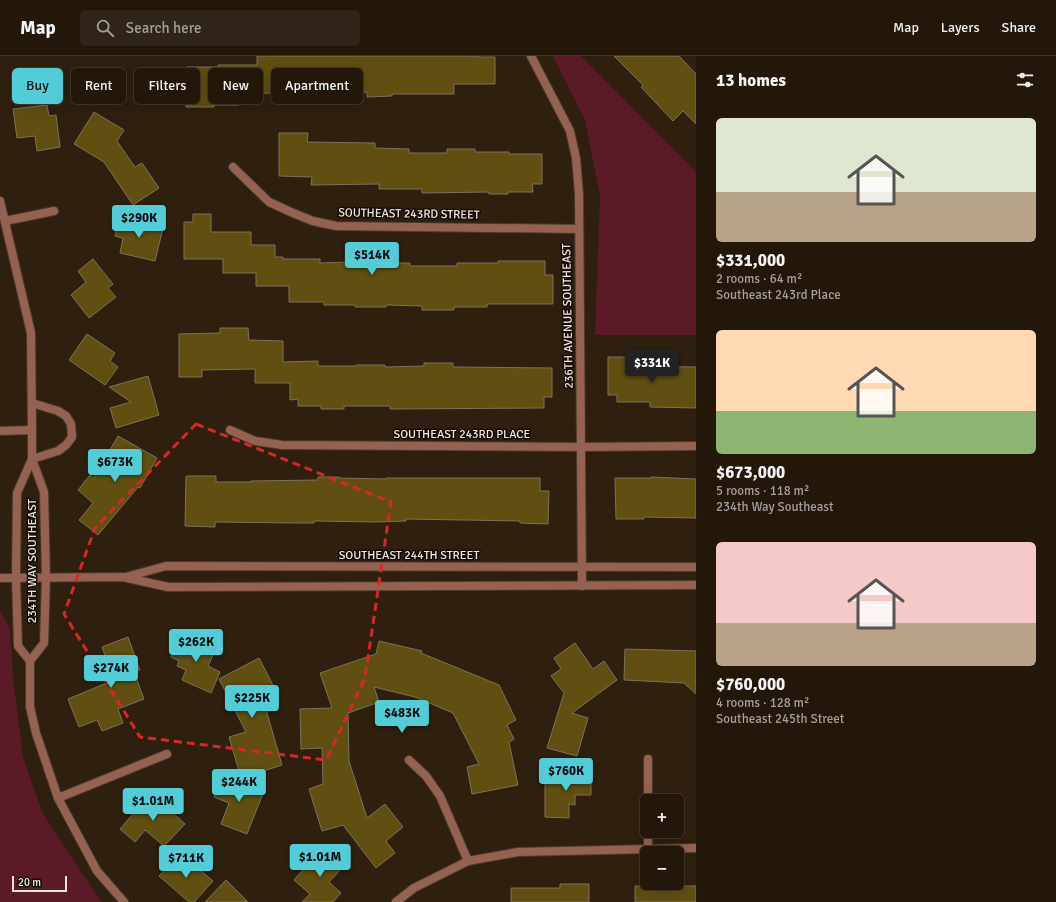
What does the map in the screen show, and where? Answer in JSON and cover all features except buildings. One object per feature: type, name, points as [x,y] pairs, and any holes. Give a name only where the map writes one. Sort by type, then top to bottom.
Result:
[{"type":"street","name":"236TH AVENUE SOUTHEAST","points":[[531,56],[570,131],[576,158],[579,194],[582,586]]},
{"type":"street","name":"SOUTHEAST 243RD STREET","points":[[233,167],[269,202],[313,221],[336,226],[579,229]]},
{"type":"street","name":"234TH WAY SOUTHEAST","points":[[0,201],[30,333],[32,459],[44,492],[46,578],[44,642],[30,661],[18,646],[16,578],[17,493],[32,459]]},
{"type":"street","points":[[5,221],[54,211]]},
{"type":"street","points":[[32,403],[58,411],[66,416],[71,424],[72,437],[58,452],[32,459]]},
{"type":"street","points":[[0,431],[32,430]]},
{"type":"street","name":"SOUTHEAST 243RD PLACE","points":[[230,430],[255,441],[282,445],[581,447],[696,446]]},
{"type":"street","name":"SOUTHEAST 244TH STREET","points":[[124,577],[166,566],[696,567]]},
{"type":"street","name":"SOUTHEAST 244TH STREET","points":[[0,578],[124,577],[168,587],[696,585]]},
{"type":"street","points":[[30,661],[30,707],[36,733],[58,798],[97,871],[124,902]]},
{"type":"street","points":[[58,798],[167,754]]},
{"type":"street","points":[[409,760],[426,776],[440,796],[468,861]]},
{"type":"street","points":[[648,760],[648,794]]},
{"type":"street","points":[[396,902],[414,888],[468,861],[518,852],[640,848]]},
{"type":"street","points":[[684,848],[696,848]]},
{"type":"highlighted area","points":[[196,424],[391,502],[365,678],[326,760],[140,737],[64,614],[95,528]]},
{"type":"shaded area","points":[[553,56],[581,56],[696,172],[696,335],[595,335],[600,196],[585,120]]},
{"type":"shaded area","points":[[0,611],[10,628],[13,677],[23,757],[42,812],[102,902],[0,902]]}]
